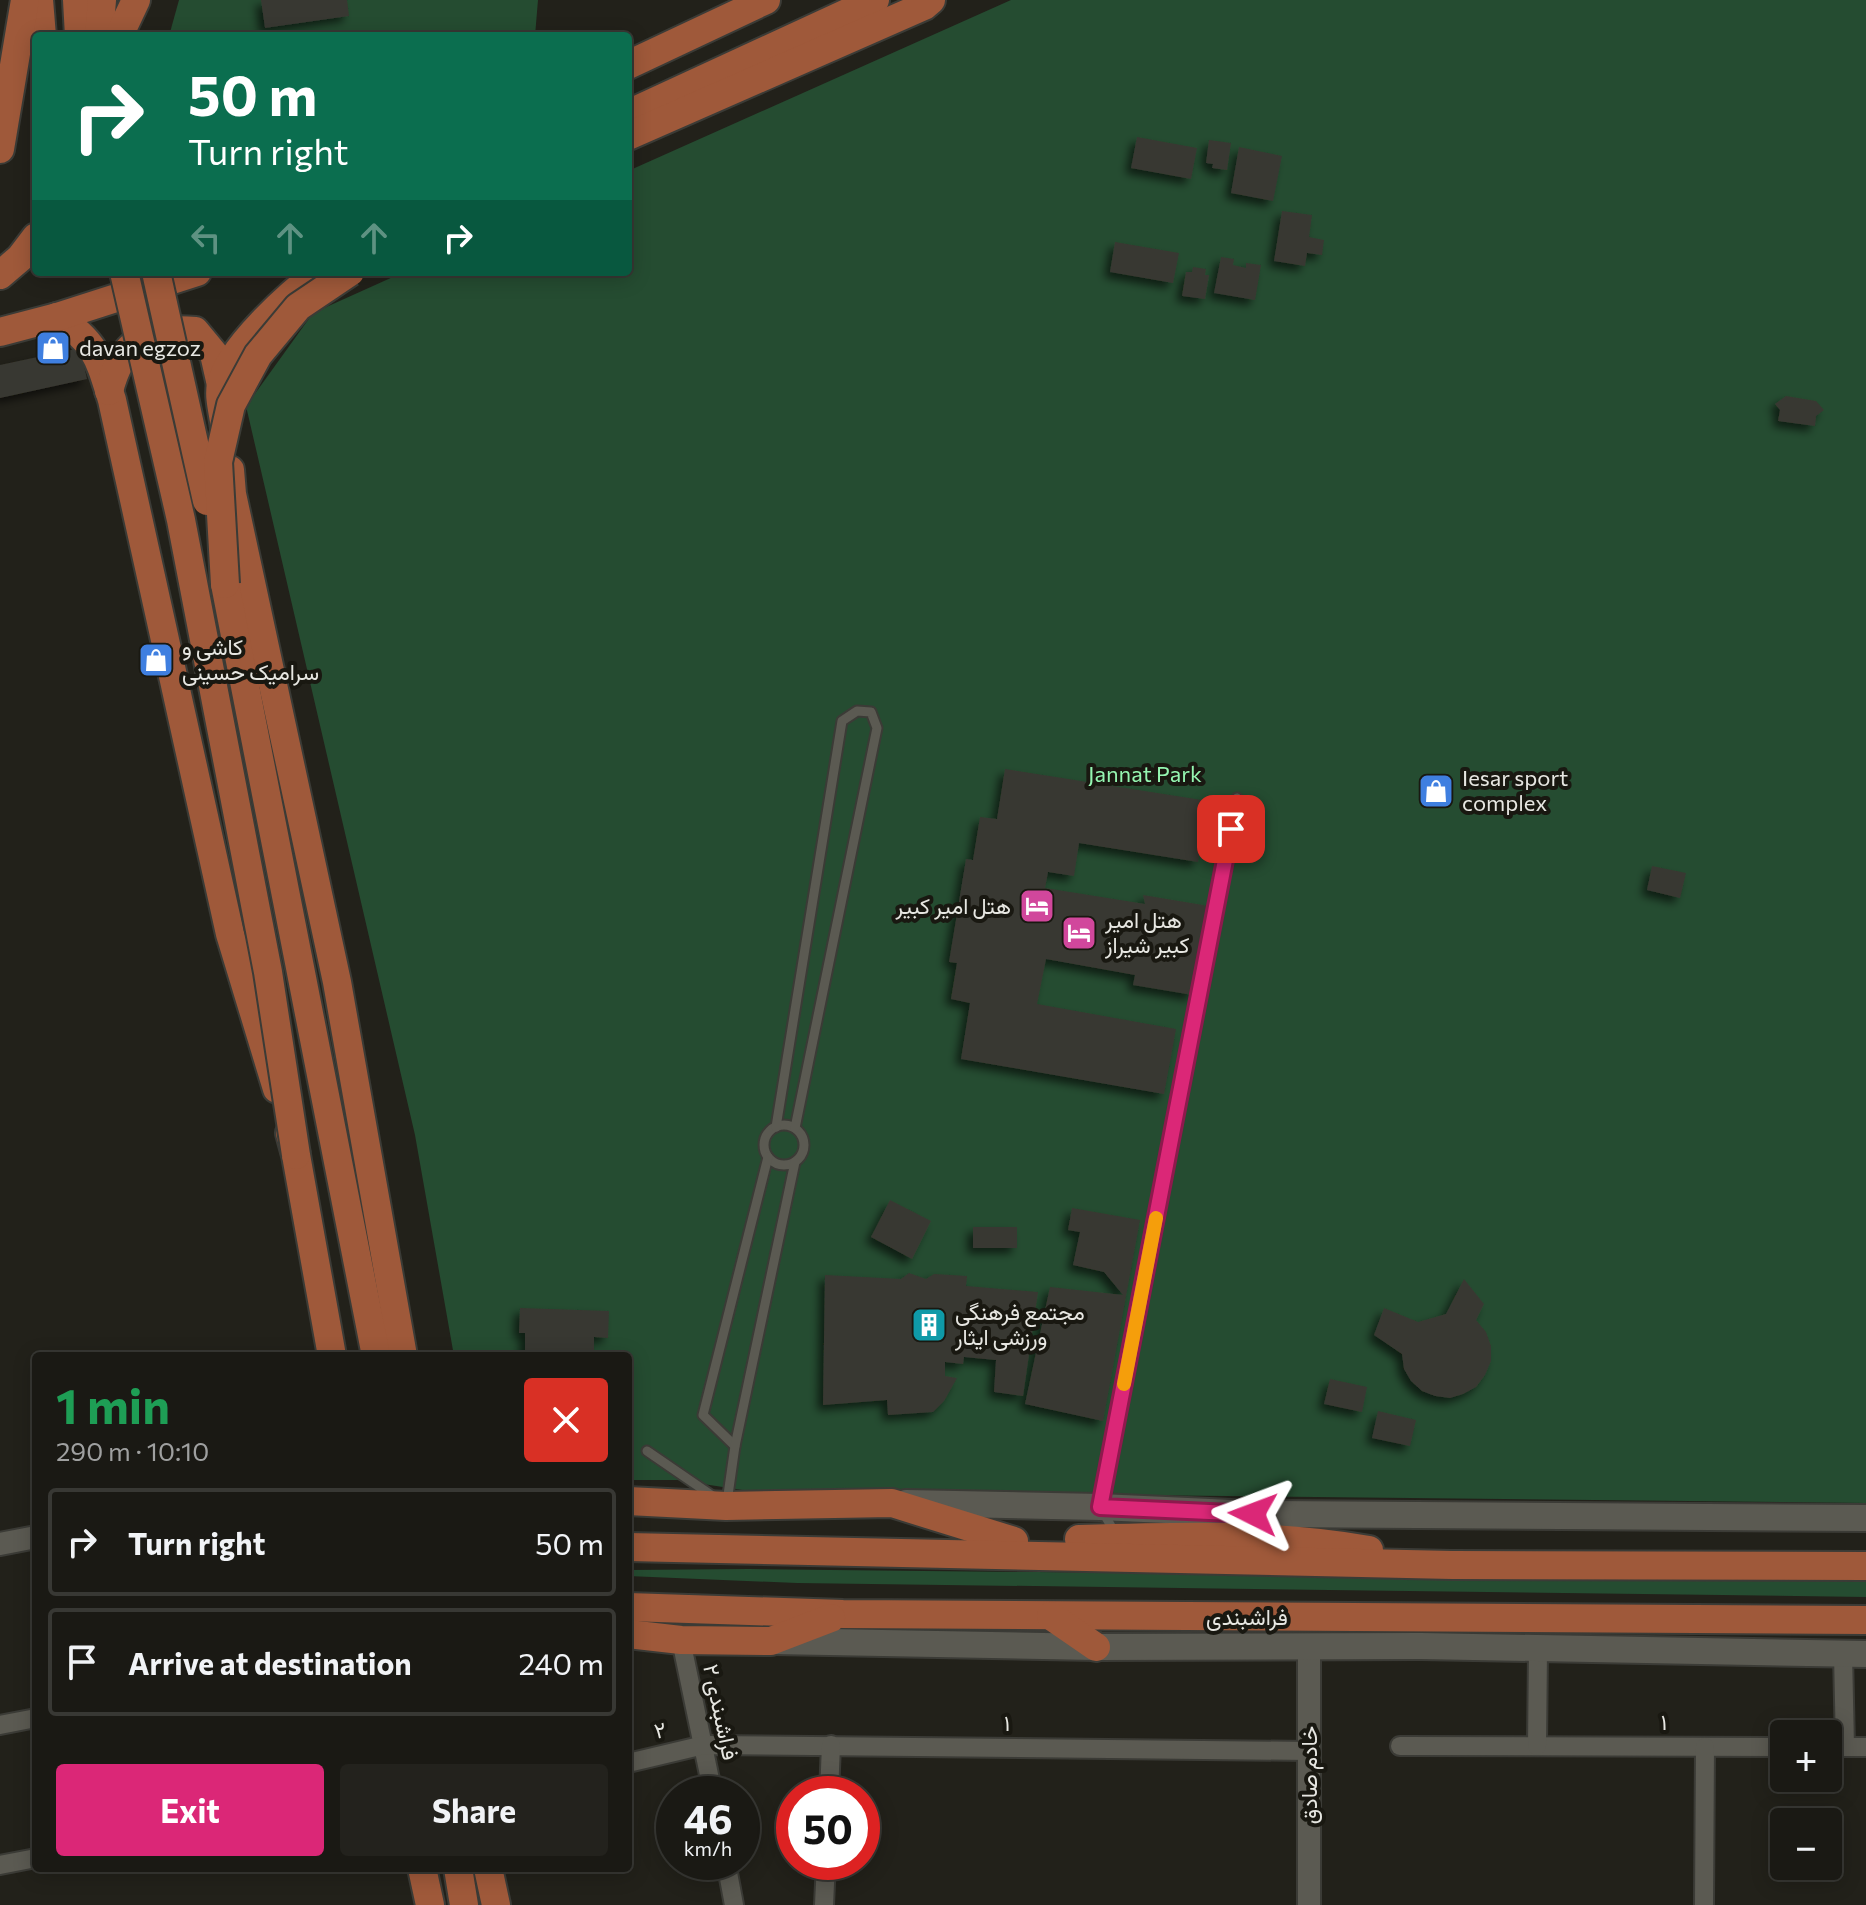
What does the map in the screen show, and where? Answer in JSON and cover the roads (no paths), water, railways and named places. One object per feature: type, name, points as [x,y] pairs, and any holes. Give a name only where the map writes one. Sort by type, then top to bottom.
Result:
[{"type":"main road","points":[[0,149],[25,0]]},
{"type":"main road","points":[[39,0],[42,32]]},
{"type":"main road","points":[[77,0],[101,27],[136,0]]},
{"type":"main road","points":[[632,63],[766,0]]},
{"type":"main road","points":[[632,112],[875,0]]},
{"type":"main road","points":[[632,134],[744,87],[924,6],[931,0]]},
{"type":"main road","points":[[0,276],[32,242]]},
{"type":"main road","points":[[0,276],[32,270]]},
{"type":"main road","points":[[125,276],[181,520],[268,972],[296,1155],[331,1352]]},
{"type":"main road","points":[[157,276],[225,584],[375,1352]]},
{"type":"main road","points":[[0,332],[185,276]]},
{"type":"main road","points":[[221,385],[237,351],[267,317],[314,276]]},
{"type":"main road","points":[[225,584],[218,462],[231,405],[258,355],[298,307],[344,276]]},
{"type":"main road","points":[[57,317],[81,332],[100,358],[195,767],[230,934],[296,1155]]},
{"type":"main road","points":[[109,391],[114,371],[127,350],[148,333],[171,328],[195,331],[214,354],[221,385],[232,494],[337,982],[402,1352]]},
{"type":"main road","points":[[632,1501],[726,1506],[892,1503],[1100,1507],[1253,1514],[1866,1518]]},
{"type":"main road","points":[[892,1503],[1014,1541]]},
{"type":"main road","points":[[632,1531],[1014,1541],[1230,1537],[1327,1542],[1452,1565]]},
{"type":"main road","points":[[632,1547],[1452,1565],[1866,1566]]},
{"type":"main road","name":"فراشبندی","points":[[632,1607],[843,1614],[1866,1620]]},
{"type":"main road","points":[[632,1634],[681,1640],[771,1641],[843,1614]]},
{"type":"main road","points":[[1051,1616],[1096,1647]]},
{"type":"main road","name":"فراشبندی","points":[[771,1641],[1096,1647],[1309,1645],[1855,1654]]},
{"type":"main road","points":[[423,1872],[430,1905]]},
{"type":"main road","points":[[459,1872],[464,1905]]},
{"type":"main road","points":[[489,1872],[496,1905]]},
{"type":"main road","points":[[508,1872],[515,1905]]},
{"type":"street","points":[[0,1544],[32,1538]]},
{"type":"street","name":"۲ فراشبندی","points":[[681,1640],[710,1776]]},
{"type":"street","name":"خادم صادق","points":[[1309,1645],[1309,1905]]},
{"type":"street","points":[[1537,1746],[1538,1649]]},
{"type":"street","points":[[1842,1720],[1855,1654]]},
{"type":"street","points":[[0,1725],[32,1719]]},
{"type":"street","name":"۱","points":[[704,1745],[1309,1751]]},
{"type":"street","name":"۲","points":[[632,1762],[704,1745]]},
{"type":"street","points":[[830,1776],[831,1745]]},
{"type":"street","name":"۱","points":[[1400,1746],[1770,1747]]},
{"type":"street","points":[[1704,1905],[1705,1747]]},
{"type":"street","points":[[1842,1747],[1866,1747]]},
{"type":"street","points":[[0,1865],[32,1859]]},
{"type":"street","points":[[729,1880],[734,1905]]},
{"type":"street","points":[[824,1905],[825,1880]]},
{"type":"lane","points":[[776,1127],[842,721],[857,711],[871,712],[877,728],[795,1128]]},
{"type":"lane","points":[[1118,1538],[1100,1507],[1237,798]]},
{"type":"lane","points":[[786,1125],[795,1128],[805,1142],[801,1158],[778,1165],[765,1152],[765,1138],[776,1127],[786,1125]]},
{"type":"lane","points":[[735,1446],[703,1415],[768,1157]]},
{"type":"lane","points":[[647,1451],[726,1506],[735,1446],[795,1162]]},
{"type":"place","name":"davan egzoz","points":[[53,348]]},
{"type":"place","name":"کاشی و سرامیک حسینی","points":[[156,660]]},
{"type":"place","name":"Iesar sport complex","points":[[1436,791]]},
{"type":"place","name":"هتل امیر کبیر","points":[[1037,906]]},
{"type":"place","name":"هتل امیر کبیر شیراز","points":[[1079,933]]},
{"type":"place","name":"مجتمع فرهنگی ورزشی ایثار","points":[[929,1325]]},
{"type":"park label","name":"Jannat Park","points":[[1145,774]]}]
